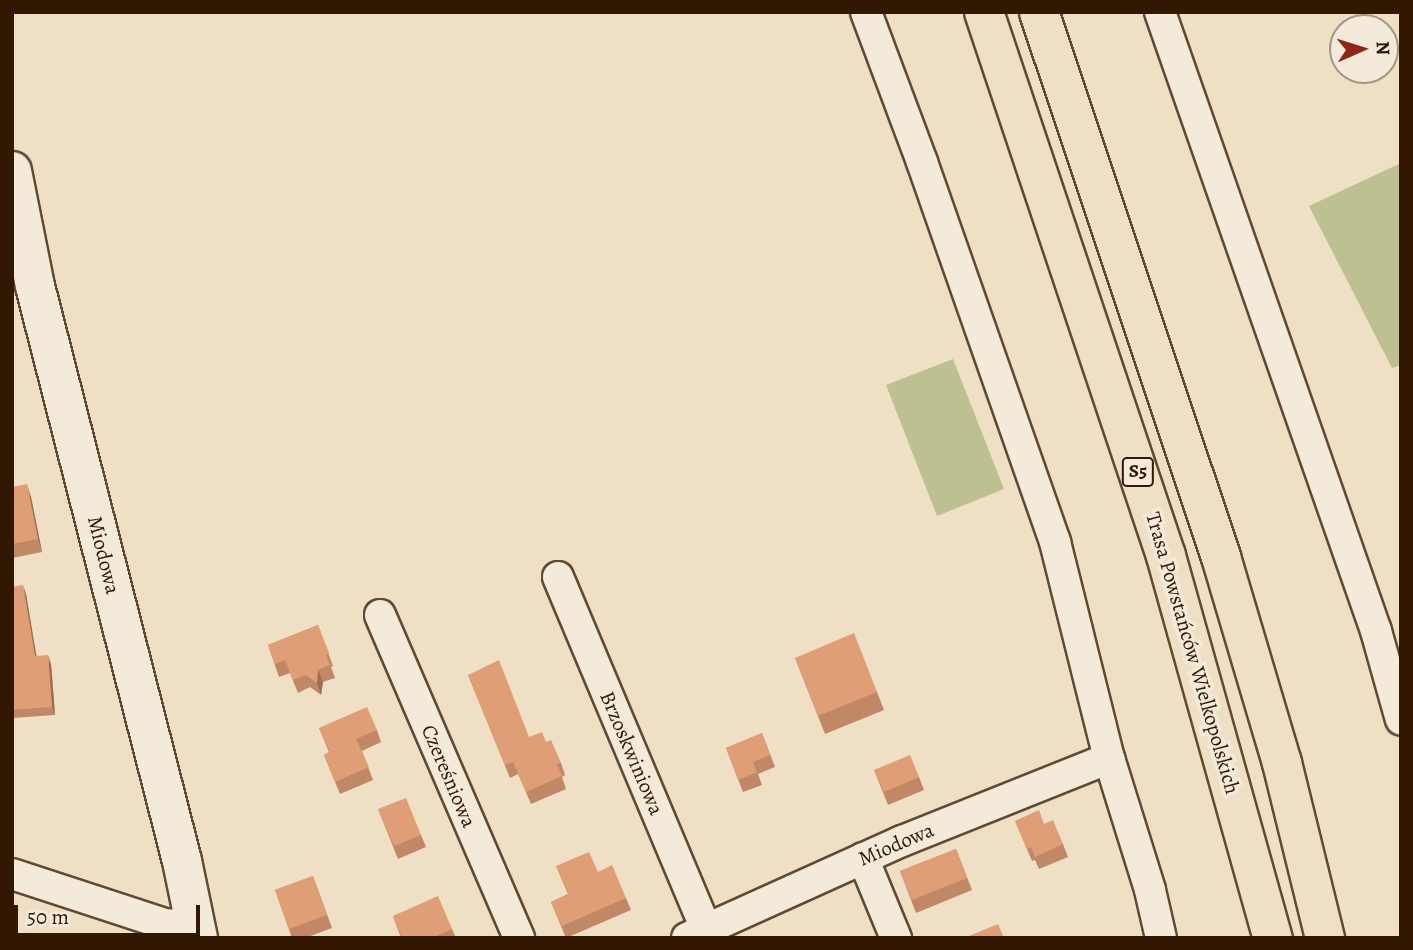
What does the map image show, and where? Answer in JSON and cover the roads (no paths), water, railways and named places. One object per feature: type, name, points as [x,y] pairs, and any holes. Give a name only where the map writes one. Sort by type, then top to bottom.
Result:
[{"type":"highway","name":"Trasa Powstańców Wielkopolskich","points":[[984,12],[1166,556],[1273,938]]},
{"type":"highway","name":"S5","points":[[1039,12],[1221,557],[1282,763],[1325,938]]},
{"type":"main road","name":"Miodowa","points":[[12,171],[35,286],[179,848],[196,930]]},
{"type":"street","points":[[866,12],[922,162],[1055,542],[1109,758],[1150,890],[1161,938]]},
{"type":"street","points":[[1160,12],[1388,625],[1401,720]]},
{"type":"street","name":"Brzoskwiniowa","points":[[558,577],[697,934]]},
{"type":"street","name":"Czereśniowa","points":[[380,615],[519,938]]},
{"type":"street","name":"Miodowa","points":[[697,934],[863,858],[1109,758]]},
{"type":"street","points":[[863,858],[896,938]]},
{"type":"street","points":[[12,874],[168,925],[196,930]]}]
